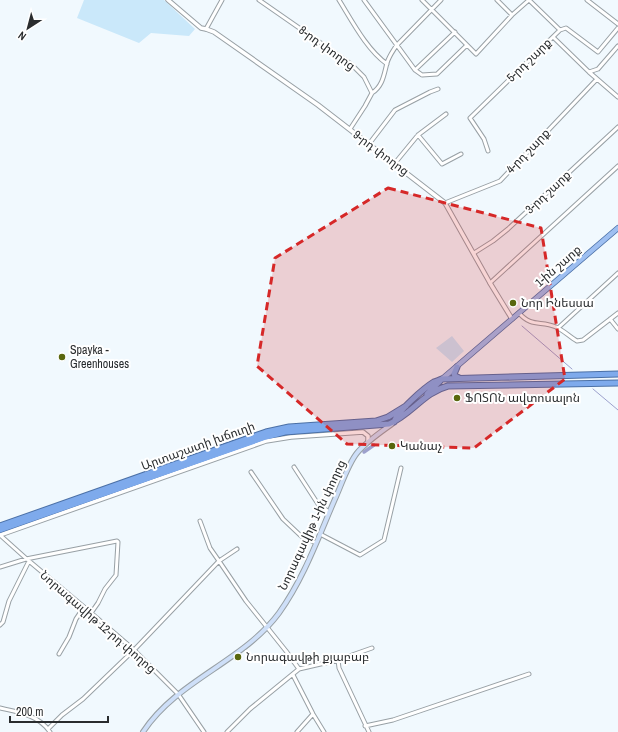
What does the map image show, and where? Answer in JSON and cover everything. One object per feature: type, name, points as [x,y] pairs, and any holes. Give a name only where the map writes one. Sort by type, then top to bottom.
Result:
[{"type":"highway","points":[[457,366],[454,375],[457,378],[462,378]]},
{"type":"highway","points":[[394,422],[396,416],[406,406],[433,383],[442,380],[462,378],[618,374]]},
{"type":"highway","points":[[420,402],[442,380]]},
{"type":"highway","points":[[394,422],[440,389],[452,385],[618,383]]},
{"type":"highway","name":"Արտաշատի խճուղի","points":[[0,526],[266,432],[288,427],[376,421],[388,417],[406,406]]},
{"type":"highway","name":"Արտաշատի խճուղի","points":[[0,530],[266,437],[285,432],[381,425],[394,422]]},
{"type":"main road","name":"1-ին շարք","points":[[512,319],[618,228]]},
{"type":"main road","points":[[442,380],[512,319]]},
{"type":"main road","name":"Նորագավիթ 1-ին փողոց","points":[[143,732],[166,705],[178,694],[243,647],[267,627],[278,614],[292,594],[300,579],[346,474],[357,453],[394,422]]},
{"type":"street","name":"9-րդ փողոց","points":[[168,0],[196,25],[214,32],[260,64],[350,129],[445,203],[512,319]]},
{"type":"street","points":[[206,29],[222,0]]},
{"type":"street","name":"8-րդ փողոց","points":[[259,0],[350,64],[364,77],[372,93]]},
{"type":"street","points":[[339,0],[359,32],[379,58],[387,64]]},
{"type":"street","points":[[364,0],[396,46],[415,70],[422,75],[437,74],[467,45]]},
{"type":"street","points":[[422,0],[476,54],[512,15],[529,0],[560,30]]},
{"type":"street","points":[[350,129],[385,75],[390,54],[440,0]]},
{"type":"street","points":[[496,0],[512,15]]},
{"type":"street","points":[[587,0],[618,24]]},
{"type":"street","name":"5-րդ շարք","points":[[488,151],[484,139],[470,118],[560,30],[566,28],[598,52],[618,28]]},
{"type":"street","points":[[415,70],[455,32]]},
{"type":"street","points":[[553,37],[589,72],[618,97]]},
{"type":"street","points":[[589,72],[598,69],[618,46]]},
{"type":"street","name":"4-րդ շարք","points":[[445,203],[500,181],[597,79]]},
{"type":"street","points":[[369,144],[395,110],[438,89]]},
{"type":"street","points":[[395,163],[418,135],[446,114]]},
{"type":"street","name":"3-րդ շարք","points":[[474,253],[508,230],[618,127]]},
{"type":"street","points":[[418,135],[442,164],[461,154]]},
{"type":"street","points":[[490,283],[618,166]]},
{"type":"street","points":[[558,328],[618,273]]},
{"type":"street","points":[[519,312],[523,318],[536,324],[547,324],[558,328],[577,341],[583,340],[618,313]]},
{"type":"street","points":[[610,319],[618,329]]},
{"type":"street","name":"Արտաշատի խճուղի","points":[[0,535],[266,441],[291,437],[363,432],[368,436],[369,440],[366,444]]},
{"type":"street","points":[[294,467],[318,504],[329,512]]},
{"type":"street","points":[[320,534],[360,555],[384,540],[401,468]]},
{"type":"street","points":[[252,472],[283,519],[301,536],[316,543]]},
{"type":"street","points":[[200,521],[210,548],[218,561],[246,601],[299,669]]},
{"type":"street","name":"Նորագավիթ 12-րդ փողոց","points":[[0,535],[27,560],[134,650],[178,694],[204,732]]},
{"type":"street","points":[[0,567],[117,541],[116,575],[104,590],[91,613]]},
{"type":"street","points":[[0,708],[27,714],[37,719],[49,731],[62,715],[83,699],[134,650],[218,561],[237,549]]},
{"type":"street","points":[[0,625],[3,622],[9,601],[27,560]]},
{"type":"street","points":[[59,654],[70,637],[76,619],[84,607]]},
{"type":"street","points":[[227,732],[250,709],[299,669],[338,660],[372,648]]},
{"type":"street","points":[[338,660],[339,668],[369,732]]},
{"type":"street","points":[[365,726],[400,717],[529,674]]},
{"type":"street","points":[[293,675],[324,732]]},
{"type":"street","points":[[297,732],[313,714]]},
{"type":"highlighted area","points":[[388,188],[541,228],[565,379],[474,448],[347,444],[257,366],[275,258]]},
{"type":"shaded area","points":[[84,0],[164,0],[195,29],[189,36],[151,33],[139,43],[77,18]]},
{"type":"shaded area","points":[[452,336],[464,351],[452,362],[436,348]]},
{"type":"waterway","points":[[522,326],[572,369]]},
{"type":"waterway","points":[[593,389],[618,410]]},
{"type":"waterway","points":[[364,452],[374,445]]},
{"type":"place","name":"Նոր Ինեսսա","points":[[513,303]]},
{"type":"place","name":"Spayka - Greenhouses","points":[[62,357]]},
{"type":"place","name":"ՖՈՏՈՆ ավտոսալոն","points":[[457,398]]},
{"type":"place","name":"Կանաչ","points":[[392,446]]},
{"type":"place","name":"Նորագավթի քյաբաբ","points":[[238,657]]}]
